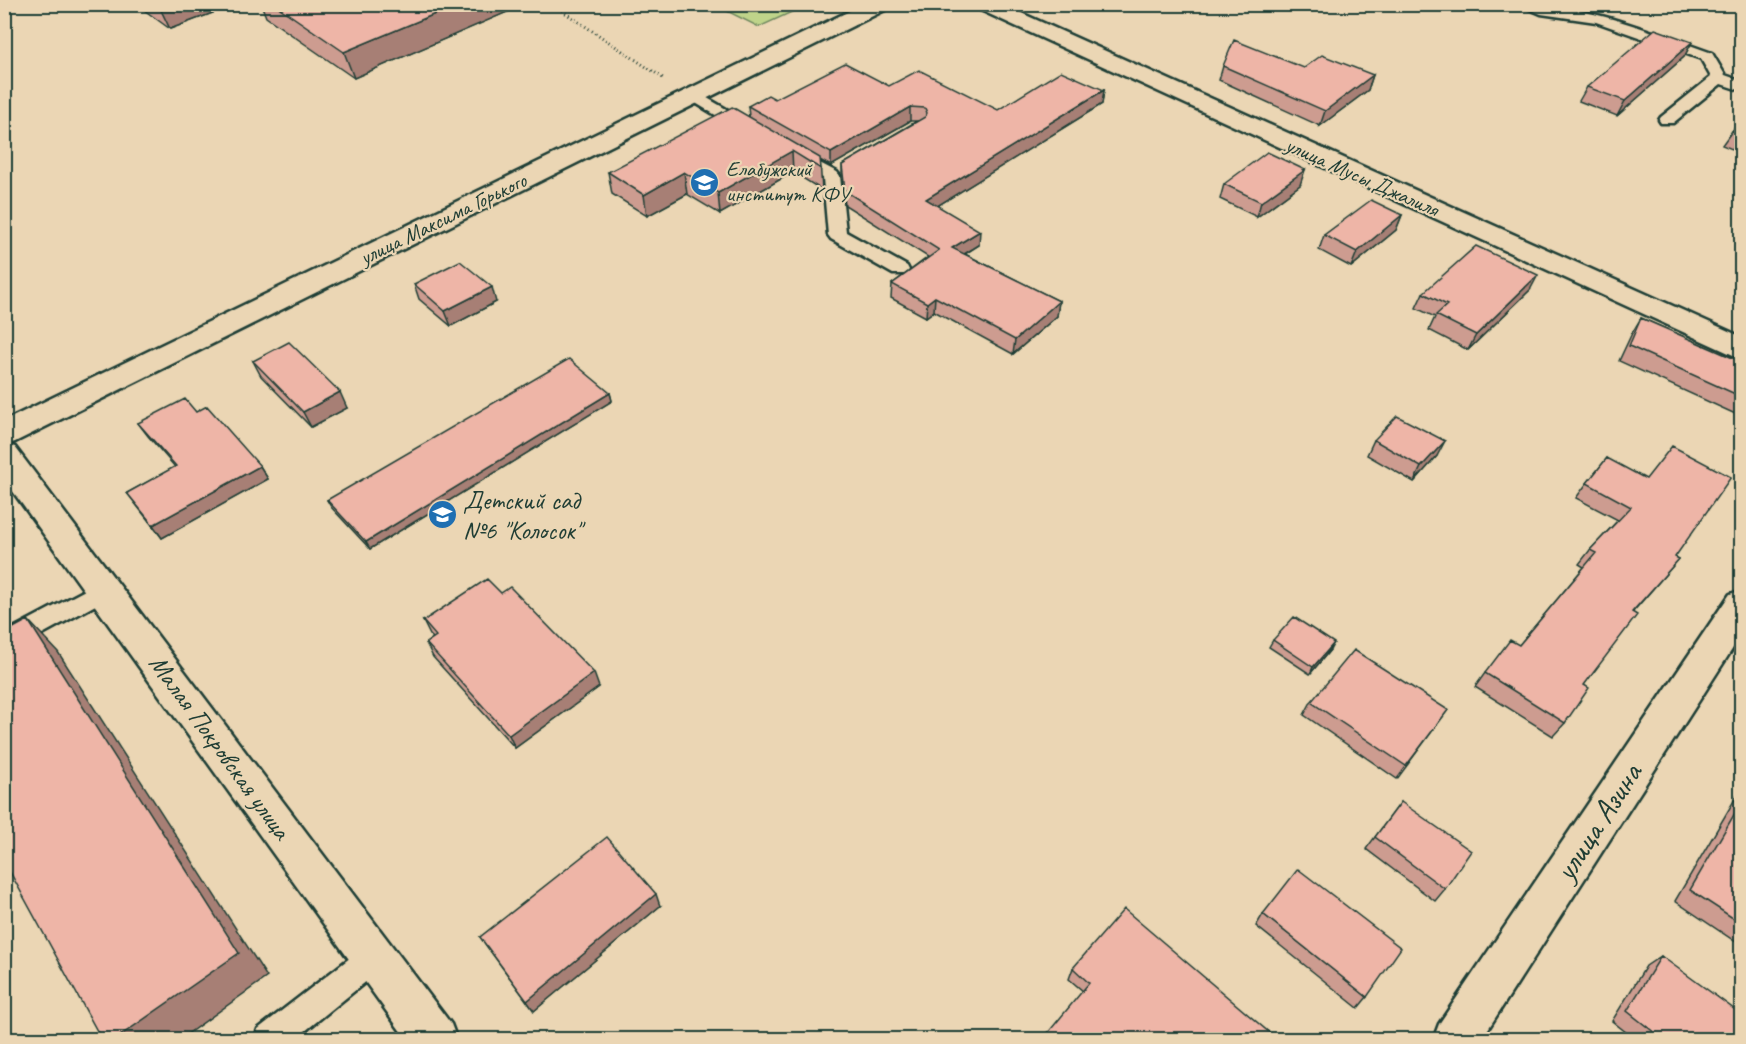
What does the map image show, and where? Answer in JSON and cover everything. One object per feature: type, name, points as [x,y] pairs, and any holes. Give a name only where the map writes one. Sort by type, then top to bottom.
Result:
[{"type":"street","name":"улица Максима Горького","points":[[4,434],[882,4]]},
{"type":"street","name":"улица Мусы Джалиля","points":[[983,4],[1742,349]]},
{"type":"street","name":"Малая Покровская улица","points":[[4,455],[435,1040]]},
{"type":"street","name":"улица Азина","points":[[1455,1040],[1742,604]]},
{"type":"lane","points":[[1525,4],[1541,10],[1599,18],[1707,56],[1719,78],[1742,86]]},
{"type":"lane","points":[[1667,120],[1719,78]]},
{"type":"lane","points":[[695,96],[762,136]]},
{"type":"lane","points":[[782,147],[836,173],[837,235],[900,270]]},
{"type":"lane","points":[[4,645],[104,589]]},
{"type":"lane","points":[[269,1040],[374,957]]},
{"type":"path","points":[[552,4],[661,77],[695,96]]},
{"type":"green space","points":[[807,4],[759,27],[715,5]]},
{"type":"building","points":[[274,4],[459,4],[344,52]]},
{"type":"building","points":[[1655,29],[1692,42],[1625,101],[1587,87]]},
{"type":"building","points":[[1234,40],[1304,68],[1322,55],[1373,75],[1325,111],[1223,66]]},
{"type":"building","points":[[845,63],[889,86],[919,70],[998,110],[1061,71],[1104,90],[926,199],[980,231],[952,248],[1059,301],[1015,340],[935,297],[927,303],[892,284],[939,250],[845,191],[842,165],[925,117],[927,113],[925,108],[910,107],[831,153],[748,106],[768,95],[775,99]]},
{"type":"building","points":[[732,107],[820,158],[821,169],[792,151],[718,193],[684,172],[644,195],[608,172]]},
{"type":"building","points":[[1742,121],[1742,134],[1732,131]]},
{"type":"building","points":[[1267,152],[1305,170],[1261,202],[1224,184]]},
{"type":"building","points":[[1371,200],[1402,215],[1357,252],[1324,235]]},
{"type":"building","points":[[1476,246],[1538,275],[1476,335],[1436,315],[1447,305],[1423,293]]},
{"type":"building","points":[[460,261],[492,287],[445,311],[414,284]]},
{"type":"building","points":[[1641,318],[1742,362],[1742,397],[1629,346]]},
{"type":"building","points":[[289,342],[340,392],[303,412],[253,361]]},
{"type":"building","points":[[569,359],[610,393],[366,542],[327,500]]},
{"type":"building","points":[[185,399],[196,412],[207,406],[260,466],[153,525],[127,493],[176,466],[138,423]]},
{"type":"building","points":[[1397,416],[1445,441],[1421,467],[1374,440]]},
{"type":"building","points":[[1672,446],[1731,477],[1675,557],[1679,559],[1632,612],[1637,615],[1584,685],[1589,688],[1565,723],[1485,673],[1510,640],[1519,645],[1596,553],[1590,550],[1631,507],[1587,483],[1607,458],[1646,479]]},
{"type":"building","points":[[487,579],[501,593],[510,587],[594,673],[509,735],[426,643],[436,636],[423,621]]},
{"type":"building","points":[[1294,617],[1334,643],[1313,667],[1273,640]]},
{"type":"building","points":[[28,620],[239,953],[114,1040],[102,1040],[4,861],[4,633]]},
{"type":"building","points":[[1354,650],[1448,710],[1406,766],[1311,702]]},
{"type":"building","points":[[1742,801],[1742,924],[1690,890]]},
{"type":"building","points":[[1401,802],[1471,851],[1445,889],[1375,837]]},
{"type":"building","points":[[607,837],[656,894],[527,1001],[480,937]]},
{"type":"building","points":[[1298,869],[1401,948],[1367,997],[1263,914]]},
{"type":"building","points":[[1124,909],[1278,1040],[1042,1040],[1089,983],[1073,968]]},
{"type":"building","points":[[1661,956],[1742,1015],[1742,1040],[1664,1040],[1627,1011]]},
{"type":"place","name":"Елабужский институт КФУ","points":[[705,182]]},
{"type":"place","name":"Детский сад №6 \"Колосок\"","points":[[442,515]]}]
